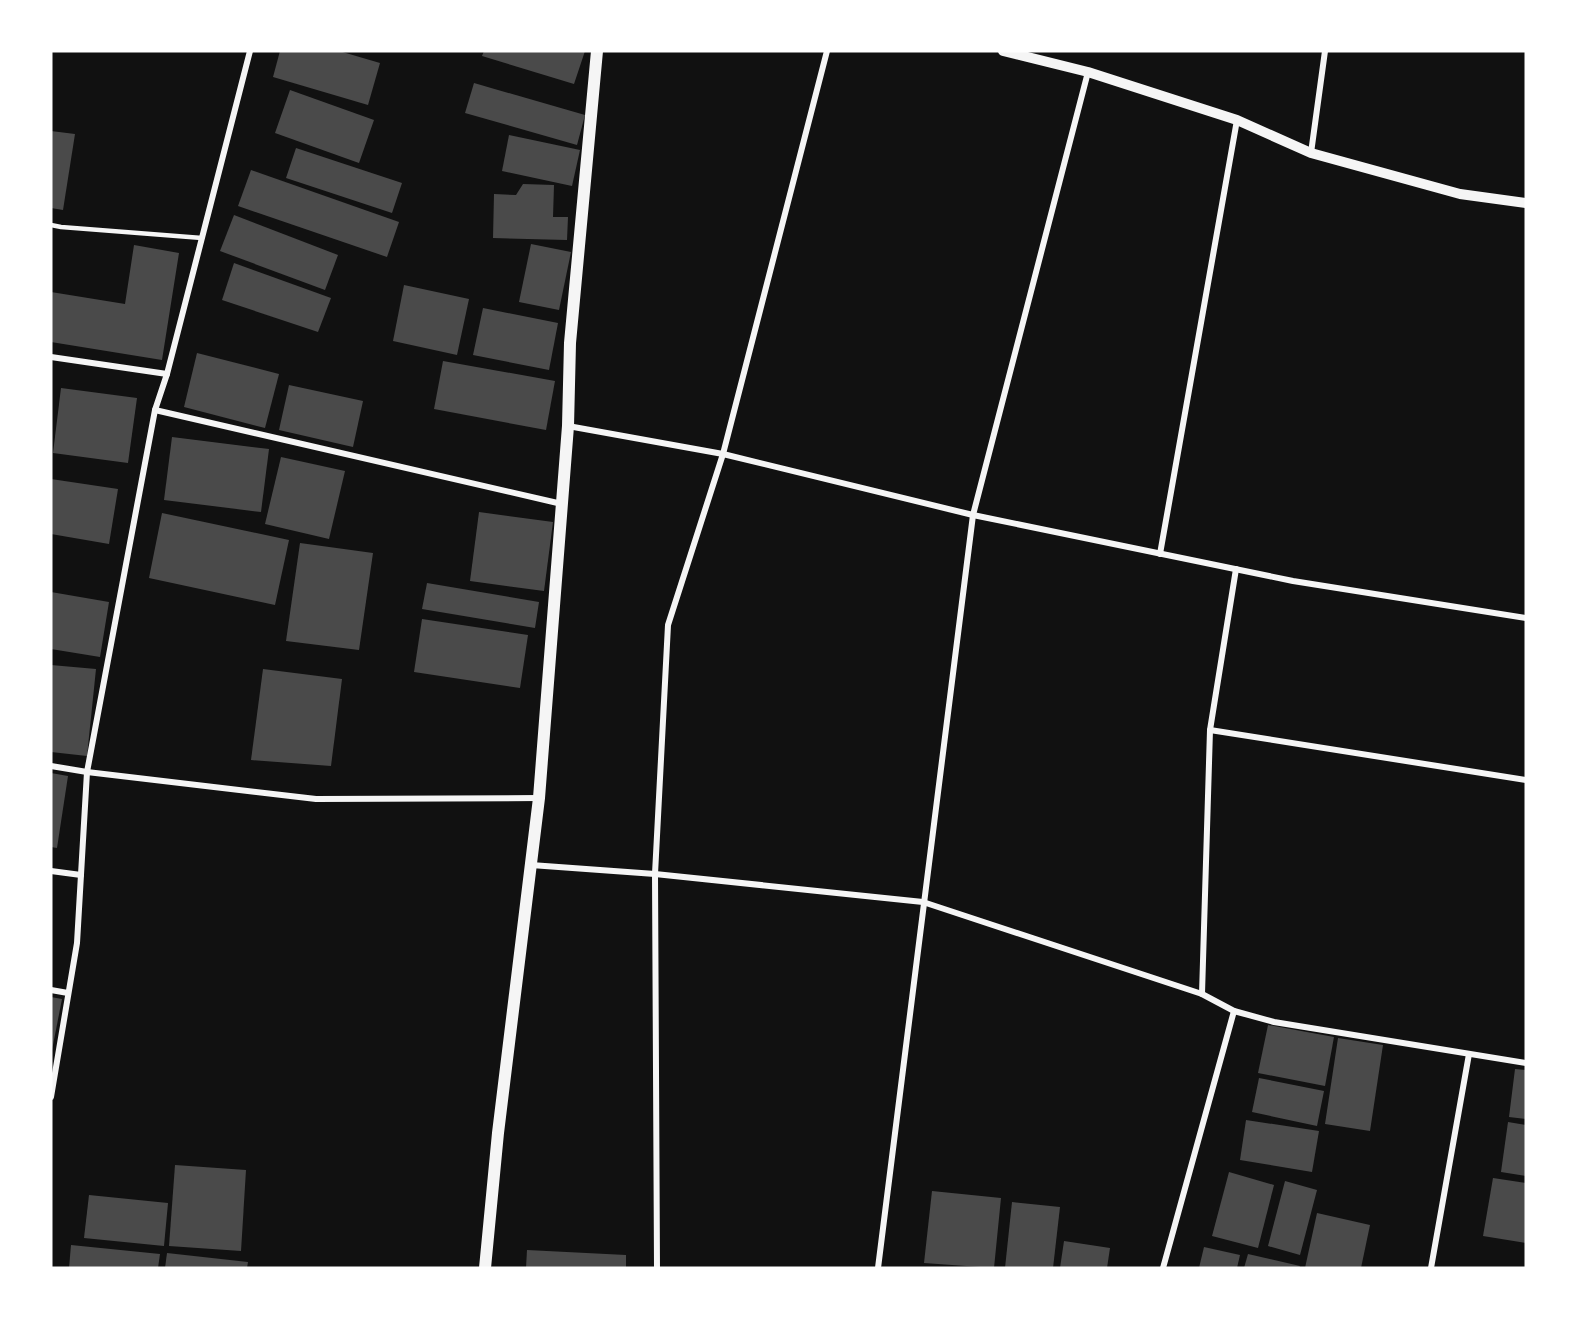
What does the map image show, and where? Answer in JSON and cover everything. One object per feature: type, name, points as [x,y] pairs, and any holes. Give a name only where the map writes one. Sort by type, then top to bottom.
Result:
[{"type":"main road","points":[[485,1268],[498,1133],[540,798],[568,426],[570,343],[597,51]]},
{"type":"street","points":[[51,1097],[77,943],[87,772],[155,410],[167,374],[250,51]]},
{"type":"street","points":[[659,1268],[655,874],[668,625],[723,454],[827,51]]},
{"type":"street","points":[[1003,51],[1025,54],[1088,72],[1237,120],[1311,153],[1460,194],[1526,203]]},
{"type":"street","points":[[1311,153],[1325,51]]},
{"type":"street","points":[[878,1268],[973,515],[1088,72]]},
{"type":"street","points":[[1160,554],[1237,120]]},
{"type":"street","points":[[51,357],[167,374]]},
{"type":"street","points":[[155,410],[562,504]]},
{"type":"street","points":[[568,426],[723,454],[973,515],[1293,581],[1526,618]]},
{"type":"street","points":[[1202,994],[1210,730],[1236,569]]},
{"type":"street","points":[[1210,730],[1526,780]]},
{"type":"street","points":[[51,766],[316,799],[540,798]]},
{"type":"street","points":[[531,865],[655,874],[923,902],[1202,994],[1234,1011],[1274,1022],[1526,1063]]},
{"type":"street","points":[[51,871],[81,875]]},
{"type":"street","points":[[51,990],[68,993]]},
{"type":"street","points":[[1163,1268],[1234,1011]]},
{"type":"street","points":[[1431,1268],[1469,1054]]},
{"type":"lane","points":[[51,225],[202,238]]},
{"type":"building","points":[[280,51],[339,51],[380,63],[368,105],[273,77]]},
{"type":"building","points":[[484,51],[585,51],[574,84],[482,56]]},
{"type":"building","points":[[474,83],[585,115],[577,145],[465,113]]},
{"type":"building","points":[[290,90],[374,120],[359,163],[275,133]]},
{"type":"building","points":[[51,131],[75,134],[63,210],[51,208]]},
{"type":"building","points":[[509,135],[580,150],[572,186],[502,171]]},
{"type":"building","points":[[296,148],[402,183],[392,213],[286,178]]},
{"type":"building","points":[[251,170],[399,222],[387,257],[238,206]]},
{"type":"building","points":[[523,184],[554,185],[553,217],[568,217],[567,240],[493,238],[494,194],[516,195]]},
{"type":"building","points":[[234,215],[338,255],[325,290],[220,251]]},
{"type":"building","points":[[531,244],[571,252],[559,310],[519,302]]},
{"type":"building","points":[[134,245],[179,253],[162,360],[51,342],[51,292],[125,304]]},
{"type":"building","points":[[234,263],[331,298],[318,332],[222,300]]},
{"type":"building","points":[[404,285],[469,299],[457,355],[393,341]]},
{"type":"building","points":[[483,308],[558,323],[549,370],[473,355]]},
{"type":"building","points":[[197,353],[279,374],[265,428],[184,407]]},
{"type":"building","points":[[443,361],[555,381],[546,430],[434,409]]},
{"type":"building","points":[[289,385],[363,401],[353,447],[279,430]]},
{"type":"building","points":[[61,388],[137,398],[128,463],[53,453]]},
{"type":"building","points":[[172,437],[269,449],[261,512],[164,500]]},
{"type":"building","points":[[281,457],[345,471],[329,539],[265,524]]},
{"type":"building","points":[[51,479],[118,489],[109,544],[51,534]]},
{"type":"building","points":[[479,512],[553,522],[544,591],[470,581]]},
{"type":"building","points":[[162,513],[289,540],[275,605],[149,578]]},
{"type":"building","points":[[300,543],[373,553],[359,650],[286,641]]},
{"type":"building","points":[[427,583],[539,602],[535,628],[422,609]]},
{"type":"building","points":[[51,592],[109,602],[100,657],[51,649]]},
{"type":"building","points":[[422,619],[528,635],[520,688],[414,672]]},
{"type":"building","points":[[51,665],[96,669],[87,756],[51,752]]},
{"type":"building","points":[[263,669],[342,679],[331,766],[251,760]]},
{"type":"building","points":[[51,773],[68,776],[57,848],[51,847]]},
{"type":"building","points":[[51,997],[62,999],[52,1050],[51,1050]]},
{"type":"building","points":[[1268,1025],[1334,1037],[1325,1086],[1258,1073]]},
{"type":"building","points":[[1338,1038],[1383,1045],[1370,1131],[1325,1124]]},
{"type":"building","points":[[1515,1069],[1526,1070],[1526,1119],[1509,1117]]},
{"type":"building","points":[[1259,1078],[1324,1091],[1317,1126],[1252,1112]]},
{"type":"building","points":[[1246,1120],[1319,1131],[1312,1172],[1240,1160]]},
{"type":"building","points":[[1508,1122],[1526,1125],[1526,1176],[1501,1172]]},
{"type":"building","points":[[175,1165],[246,1170],[241,1251],[169,1246]]},
{"type":"building","points":[[1229,1172],[1274,1185],[1258,1248],[1212,1236]]},
{"type":"building","points":[[1493,1178],[1526,1183],[1526,1243],[1483,1236]]},
{"type":"building","points":[[1285,1181],[1317,1190],[1300,1255],[1268,1246]]},
{"type":"building","points":[[932,1191],[1001,1198],[994,1268],[924,1263]]},
{"type":"building","points":[[89,1195],[168,1203],[164,1246],[84,1238]]},
{"type":"building","points":[[1012,1202],[1060,1207],[1053,1268],[1005,1268]]},
{"type":"building","points":[[1317,1213],[1370,1225],[1361,1268],[1305,1268]]},
{"type":"building","points":[[1064,1241],[1110,1248],[1107,1268],[1060,1268]]},
{"type":"building","points":[[71,1245],[160,1254],[158,1268],[69,1268]]},
{"type":"building","points":[[1204,1247],[1240,1255],[1237,1268],[1199,1268]]},
{"type":"building","points":[[527,1250],[626,1255],[626,1268],[526,1268]]},
{"type":"building","points":[[167,1253],[248,1262],[247,1268],[165,1268]]},
{"type":"building","points":[[1248,1254],[1300,1266],[1299,1268],[1244,1268]]}]
